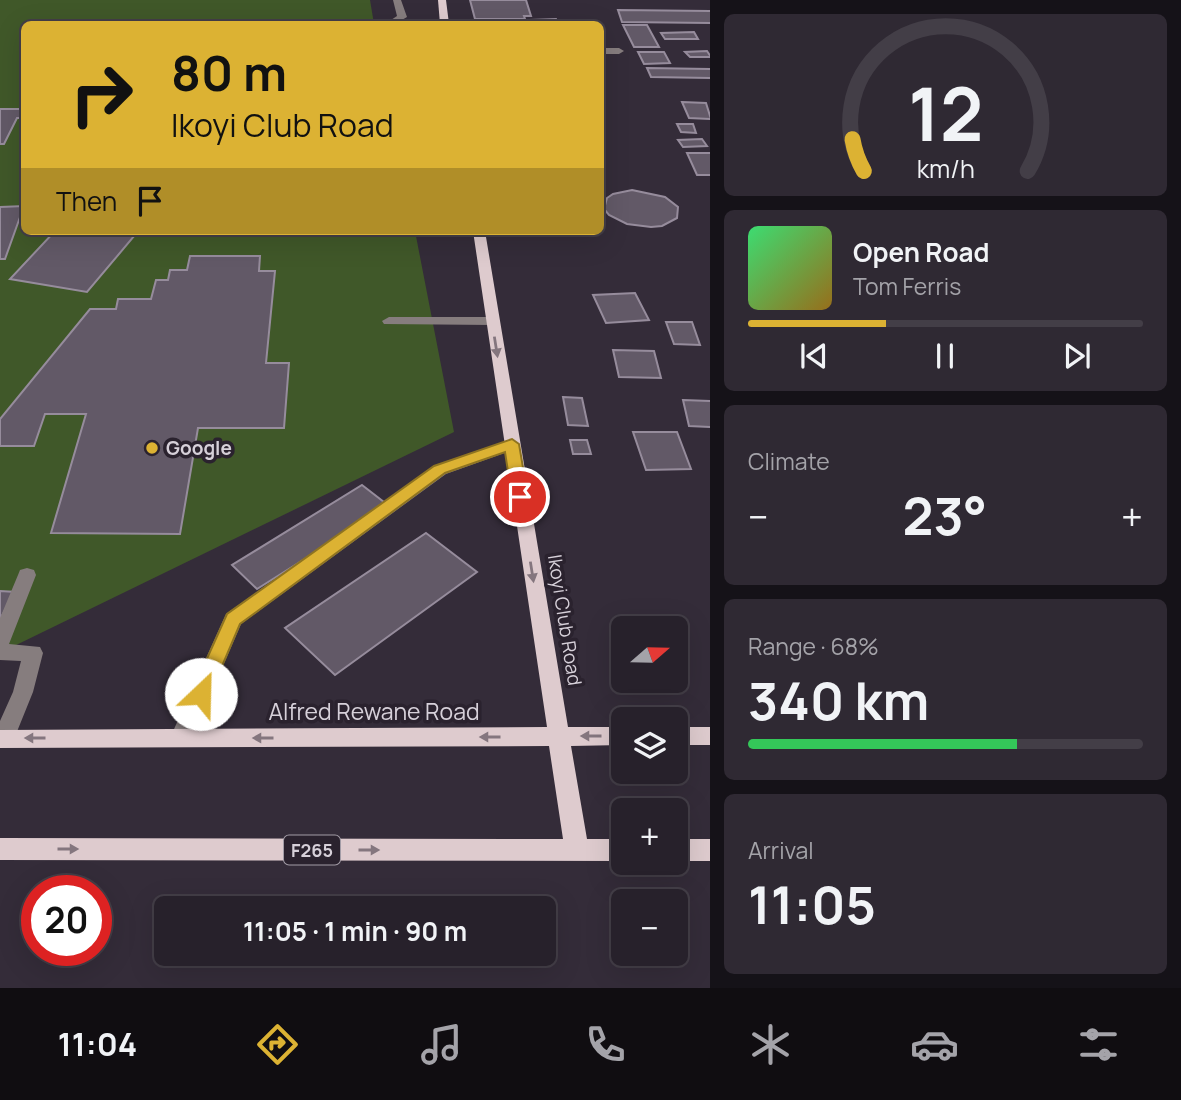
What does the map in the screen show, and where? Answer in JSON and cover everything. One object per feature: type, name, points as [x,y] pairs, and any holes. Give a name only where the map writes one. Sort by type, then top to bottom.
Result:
[{"type":"main road","points":[[442,0],[445,21]]},
{"type":"main road","name":"Ikoyi Club Road","points":[[480,235],[577,850]]},
{"type":"main road","name":"Alfred Rewane Road","points":[[2,739],[611,736]]},
{"type":"main road","points":[[688,736],[710,736]]},
{"type":"main road","name":"F265","points":[[0,849],[611,850]]},
{"type":"main road","points":[[688,850],[710,850]]},
{"type":"street","points":[[395,21],[402,17],[397,0]]},
{"type":"street","points":[[604,51],[619,51]]},
{"type":"street","points":[[389,321],[492,321]]},
{"type":"street","points":[[181,738],[233,619],[440,470],[512,444]]},
{"type":"street","points":[[0,642],[27,575]]},
{"type":"street","points":[[0,652],[33,653],[23,692],[2,739]]},
{"type":"green space","points":[[0,0],[370,0],[374,21],[21,21],[21,235],[416,235],[454,432],[10,648],[0,647]]},
{"type":"building","points":[[470,0],[526,0],[531,16],[524,16],[525,19],[475,19]]},
{"type":"building","points":[[618,10],[710,11],[710,23],[622,22]]},
{"type":"building","points":[[556,19],[557,21],[501,21]]},
{"type":"building","points":[[623,25],[647,25],[659,47],[634,47]]},
{"type":"building","points":[[694,32],[698,39],[665,39],[661,33]]},
{"type":"building","points":[[707,51],[710,57],[690,57],[685,52]]},
{"type":"building","points":[[638,52],[664,52],[670,63],[644,64]]},
{"type":"building","points":[[647,68],[710,69],[710,78],[651,77]]},
{"type":"building","points":[[682,102],[706,103],[710,119],[689,118]]},
{"type":"building","points":[[0,109],[21,109],[21,118],[17,118],[4,144],[0,144]]},
{"type":"building","points":[[677,124],[693,124],[696,133],[681,132]]},
{"type":"building","points":[[702,139],[707,146],[683,147],[678,140]]},
{"type":"building","points":[[687,153],[710,153],[710,175],[697,175]]},
{"type":"building","points":[[632,190],[665,197],[678,207],[677,218],[662,226],[651,227],[627,224],[609,215],[604,209],[607,198]]},
{"type":"building","points":[[21,206],[21,214],[5,259],[0,259],[0,207]]},
{"type":"building","points":[[51,235],[135,235],[87,292],[10,279]]},
{"type":"building","points":[[190,256],[260,256],[259,271],[275,271],[266,363],[289,363],[284,428],[198,428],[180,534],[51,533],[86,414],[45,414],[34,446],[0,446],[0,419],[90,309],[116,309],[118,299],[151,299],[156,280],[168,280],[170,270],[187,270]]},
{"type":"building","points":[[635,293],[649,320],[606,323],[593,295]]},
{"type":"building","points":[[666,322],[692,322],[700,345],[674,344]]},
{"type":"building","points":[[613,350],[654,351],[661,378],[619,377]]},
{"type":"building","points":[[563,397],[582,398],[588,426],[568,425]]},
{"type":"building","points":[[683,400],[710,401],[710,427],[689,426]]},
{"type":"building","points":[[633,432],[677,432],[691,469],[646,470]]},
{"type":"building","points":[[570,440],[587,440],[591,454],[573,454]]},
{"type":"building","points":[[362,485],[389,506],[257,589],[232,565]]},
{"type":"building","points":[[426,533],[477,572],[335,675],[285,628]]},
{"type":"building","points":[[0,591],[16,592],[0,619]]},
{"type":"place","name":"Google","points":[[152,448]]},
{"type":"route","points":[[201,694],[233,619],[440,470],[512,444],[520,497]]}]
